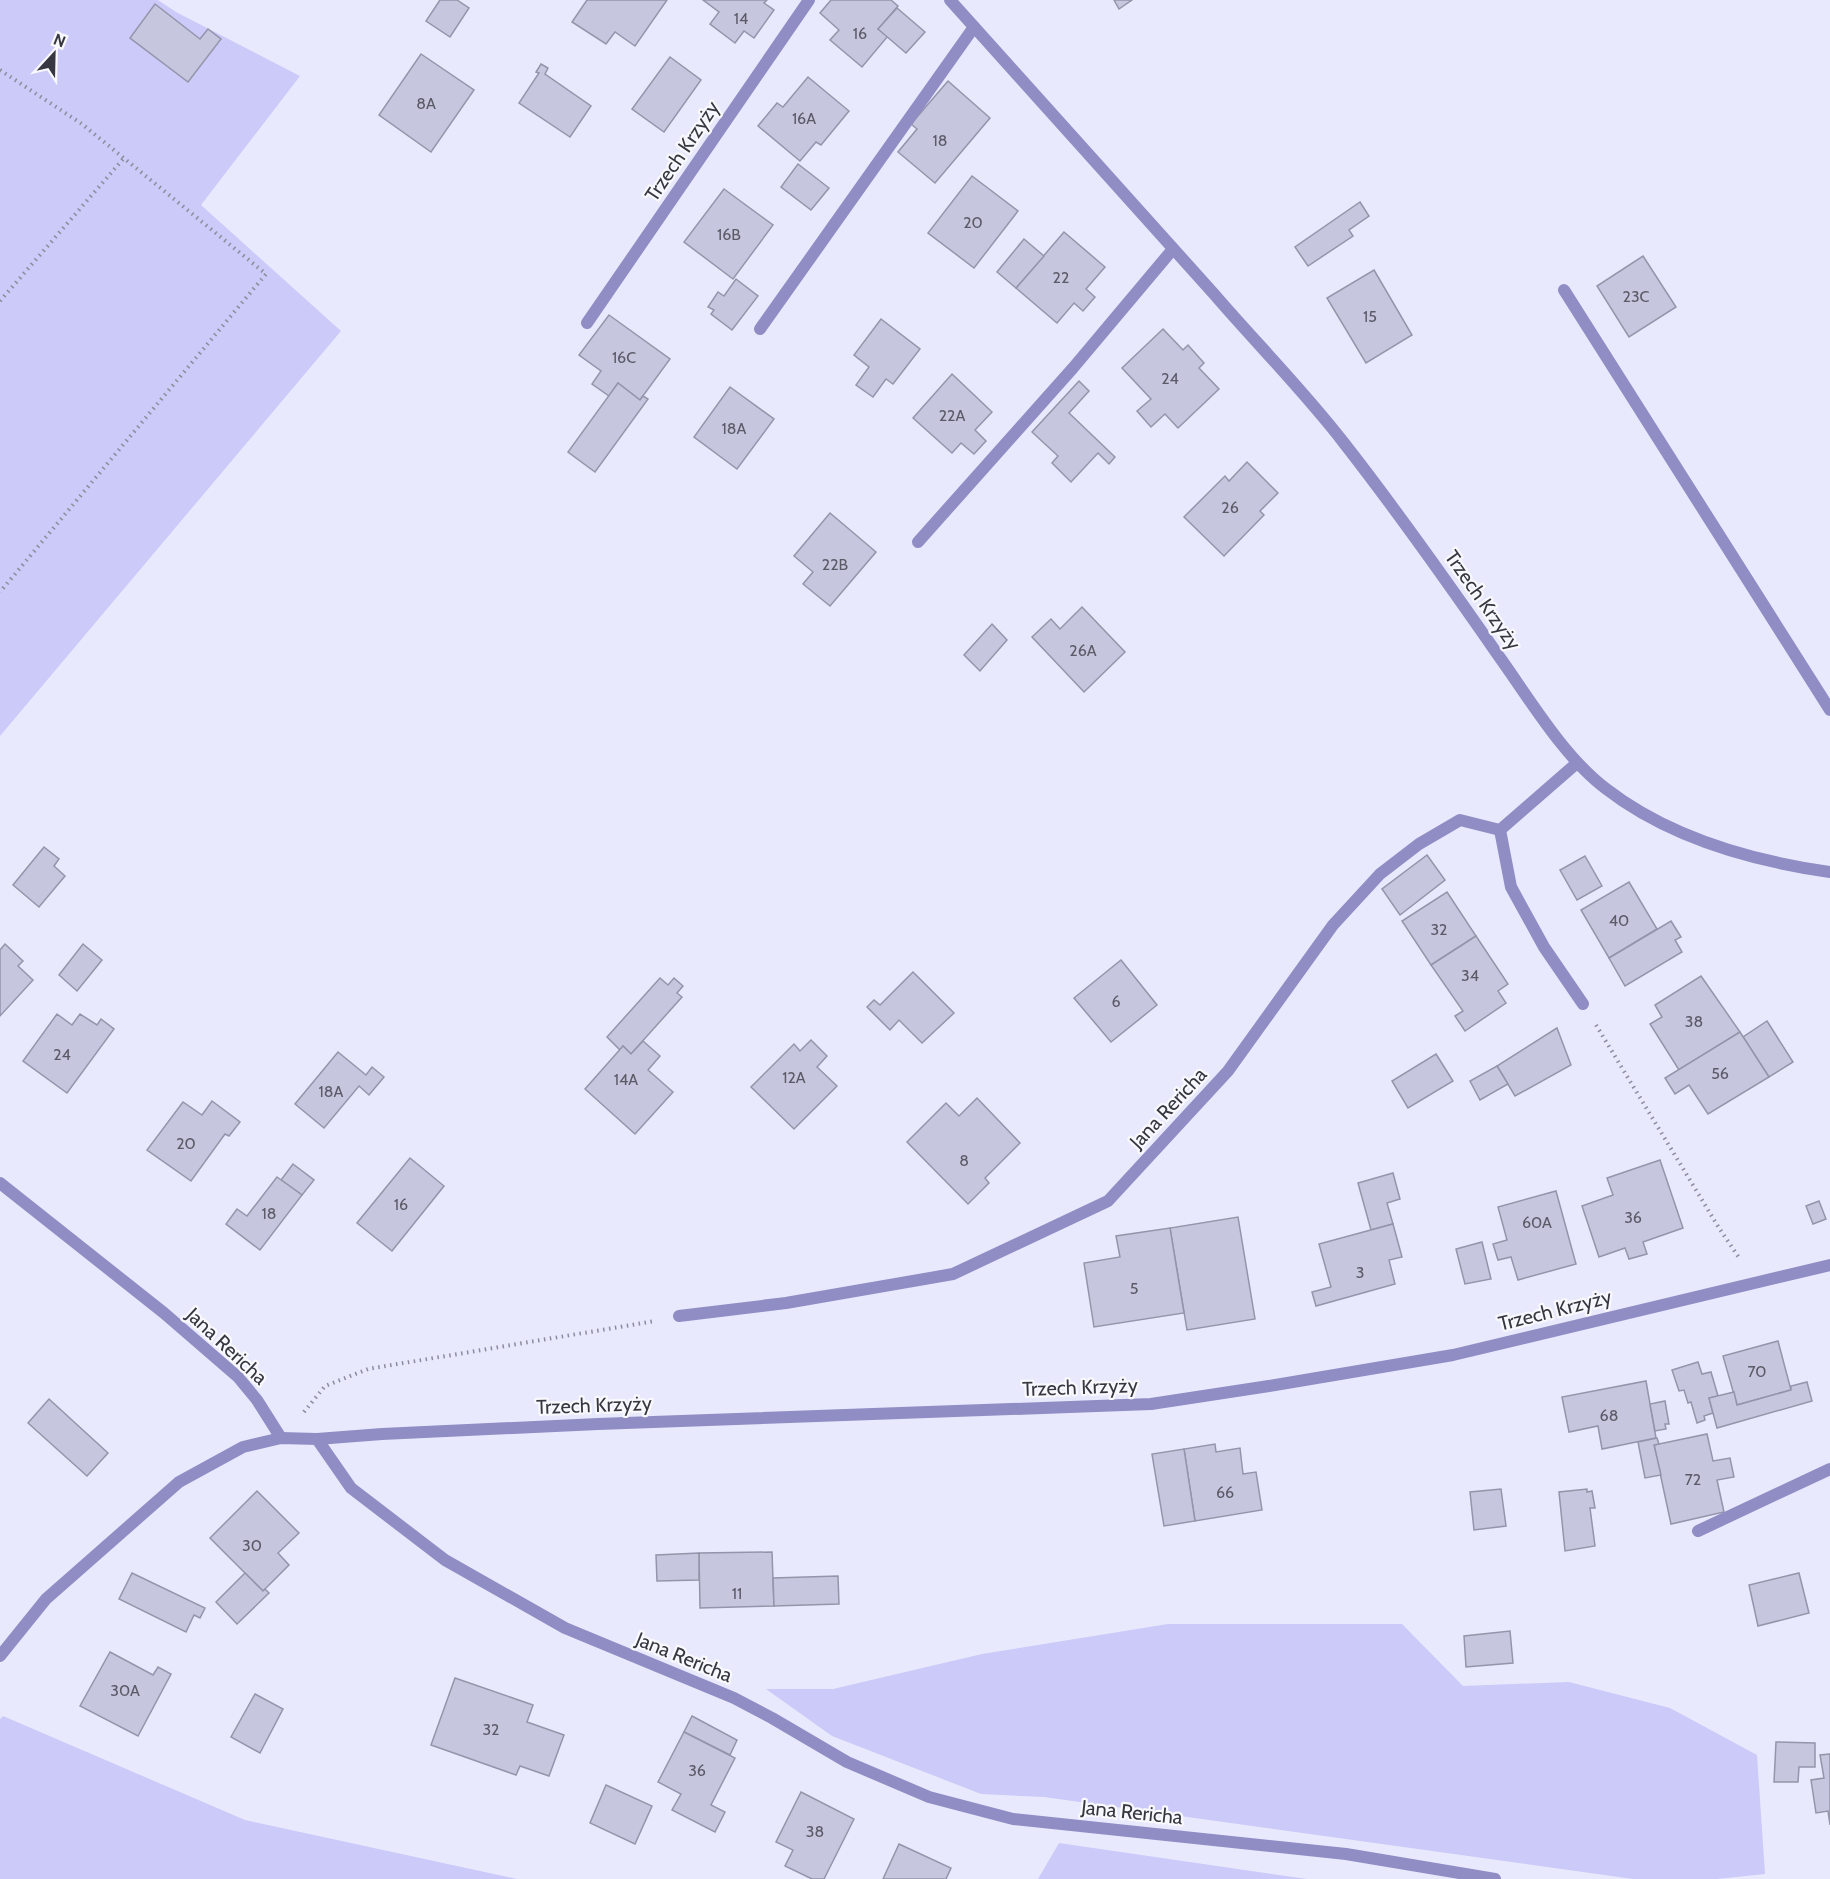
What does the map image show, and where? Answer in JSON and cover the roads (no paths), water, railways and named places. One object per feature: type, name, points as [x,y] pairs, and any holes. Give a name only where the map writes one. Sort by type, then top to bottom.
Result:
[{"type":"street","name":"Trzech Krzyży","points":[[587,324],[809,0]]},
{"type":"street","name":"Trzech Krzyży","points":[[950,0],[1336,432],[1399,514],[1577,763],[1604,788],[1636,809],[1671,827],[1748,856],[1786,866],[1830,872]]},
{"type":"street","points":[[760,329],[974,27]]},
{"type":"street","points":[[918,542],[1073,368],[1173,249]]},
{"type":"street","points":[[1564,290],[1830,710]]},
{"type":"street","points":[[1577,763],[1500,830],[1511,887],[1544,947],[1582,1004]]},
{"type":"street","name":"Jana Rericha","points":[[679,1316],[786,1303],[953,1274],[1108,1201],[1228,1071],[1333,925],[1380,874],[1419,844],[1460,820],[1500,830]]},
{"type":"street","name":"Jana Rericha","points":[[0,1183],[164,1313],[238,1377],[257,1400],[281,1438]]},
{"type":"street","name":"Trzech Krzyży","points":[[317,1439],[598,1424],[1151,1404],[1453,1355],[1830,1266]]},
{"type":"street","points":[[0,1656],[46,1599],[179,1482],[243,1447],[281,1438],[317,1439]]},
{"type":"street","name":"Jana Rericha","points":[[317,1439],[351,1488],[445,1560],[565,1629],[734,1698],[847,1762],[929,1797],[1013,1819],[1346,1854],[1495,1879]]},
{"type":"street","points":[[1698,1531],[1830,1469]]}]
